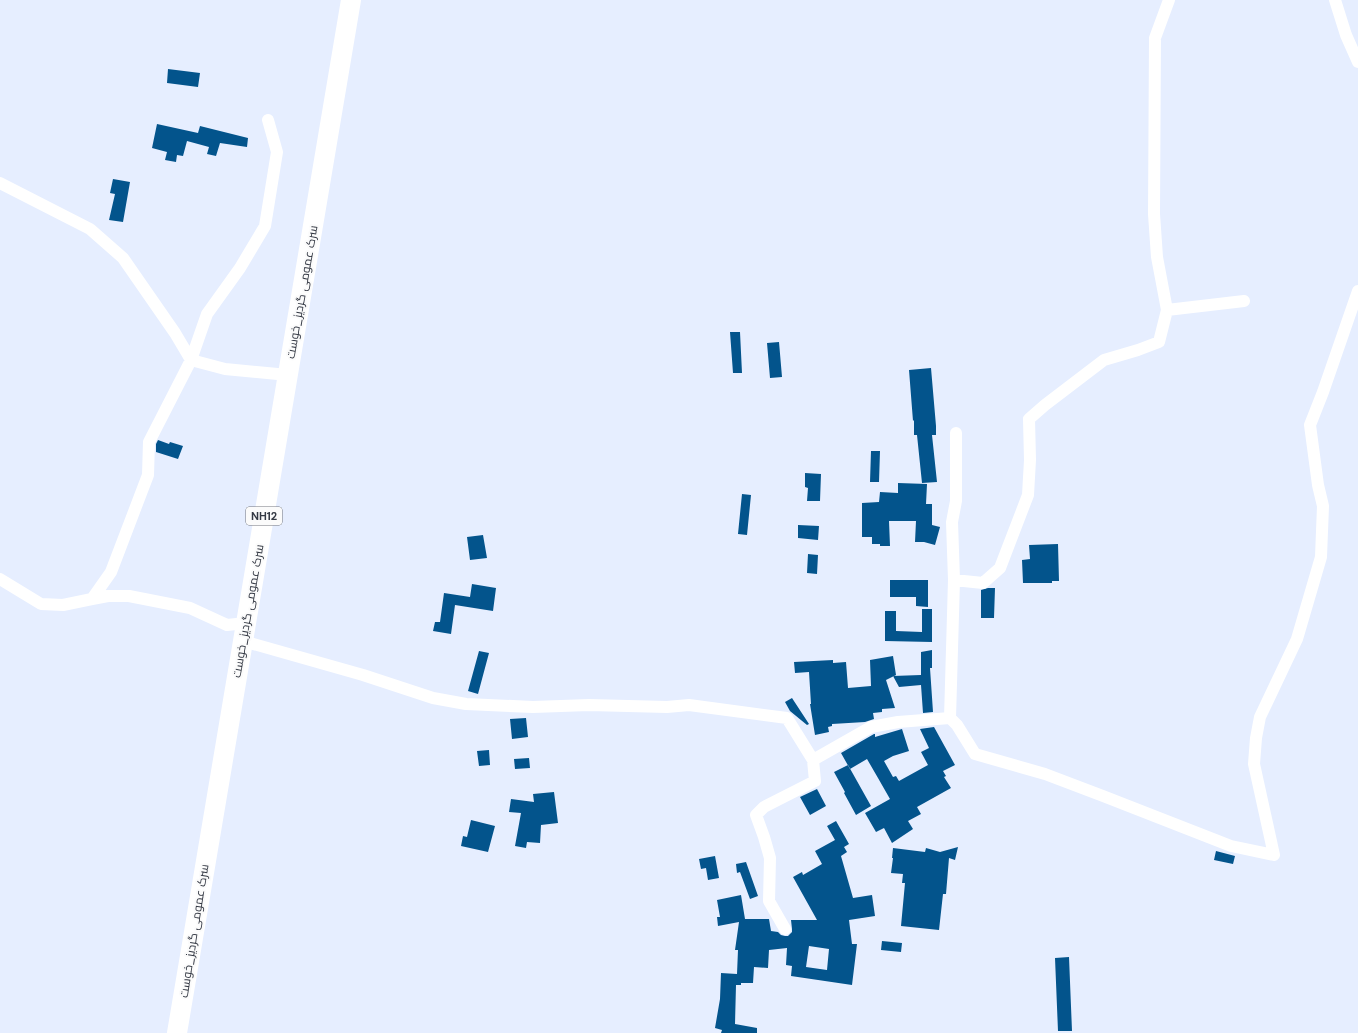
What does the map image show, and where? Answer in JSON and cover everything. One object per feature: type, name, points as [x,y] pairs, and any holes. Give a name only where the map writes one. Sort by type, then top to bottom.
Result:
[{"type":"highway","name":"سرک عمومی گردیز_خوست","points":[[177,1033],[351,0]]},
{"type":"street","points":[[954,580],[983,583],[1000,568],[1028,495],[1030,460],[1029,419],[1104,360],[1159,342],[1167,310],[1157,257],[1154,214],[1154,38],[1169,0]]},
{"type":"street","points":[[1335,0],[1346,35],[1358,62]]},
{"type":"street","points":[[92,598],[111,572],[148,475],[149,442],[191,360],[207,314],[240,268],[265,226],[277,152],[268,120]]},
{"type":"street","points":[[0,183],[90,229],[122,258],[175,333],[191,360],[225,369],[288,375]]},
{"type":"street","points":[[956,433],[956,501],[952,522],[954,580],[950,718],[957,725],[974,754],[1045,774],[1231,846],[1274,855],[1254,764],[1256,738],[1260,717],[1297,639],[1321,557],[1323,506],[1318,485],[1310,425],[1358,291]]},
{"type":"street","points":[[1167,310],[1244,301]]},
{"type":"street","points":[[0,579],[41,604],[63,606],[92,598],[130,596],[190,608],[244,632],[363,675],[433,698],[466,704],[533,707],[589,705],[667,707],[689,705],[788,718],[812,760],[814,781],[764,806],[756,815],[770,858],[769,900],[785,929]]},
{"type":"street","points":[[812,760],[871,727],[898,722],[950,718]]},
{"type":"building","points":[[168,69],[200,73],[198,87],[167,83]]},
{"type":"building","points":[[157,124],[198,133],[200,126],[248,138],[247,147],[220,143],[216,156],[207,154],[209,147],[187,141],[183,156],[177,155],[176,162],[165,160],[167,152],[152,148]]},
{"type":"building","points":[[113,179],[130,182],[123,222],[109,220],[115,194],[110,193]]},
{"type":"building","points":[[730,332],[740,332],[742,373],[733,373]]},
{"type":"building","points":[[779,342],[782,377],[770,378],[767,343]]},
{"type":"building","points":[[931,368],[936,426],[936,435],[932,435],[937,482],[922,483],[917,435],[914,435],[909,370]]},
{"type":"building","points":[[158,440],[169,444],[170,442],[183,446],[178,459],[156,452],[156,444]]},
{"type":"building","points":[[871,451],[880,451],[879,482],[870,482]]},
{"type":"building","points":[[805,473],[821,474],[820,501],[807,501],[808,488],[805,487]]},
{"type":"building","points":[[898,483],[927,484],[926,504],[932,504],[932,525],[940,527],[935,545],[924,542],[915,542],[916,521],[889,521],[890,546],[872,544],[872,537],[862,537],[862,503],[879,502],[880,492],[898,493]]},
{"type":"building","points":[[742,494],[751,495],[747,535],[738,534]]},
{"type":"building","points":[[798,525],[819,526],[818,540],[798,538]]},
{"type":"building","points":[[483,535],[487,558],[470,560],[467,537]]},
{"type":"building","points":[[1058,544],[1059,581],[1052,581],[1052,583],[1023,583],[1022,560],[1030,559],[1029,545]]},
{"type":"building","points":[[808,554],[818,555],[817,574],[807,573]]},
{"type":"building","points":[[890,580],[928,580],[928,607],[916,606],[916,597],[890,597]]},
{"type":"building","points":[[472,584],[496,588],[493,611],[455,605],[451,634],[433,631],[435,622],[440,622],[444,593],[470,597]]},
{"type":"building","points":[[995,588],[994,618],[981,618],[981,590]]},
{"type":"building","points":[[922,609],[932,609],[932,642],[885,641],[885,611],[896,611],[896,631],[922,632]]},
{"type":"building","points":[[932,650],[932,668],[930,668],[933,712],[923,713],[921,685],[899,687],[893,676],[921,675],[921,652]]},
{"type":"building","points":[[479,651],[489,653],[478,694],[468,691]]},
{"type":"building","points":[[893,656],[896,675],[886,680],[895,708],[882,709],[882,712],[873,713],[874,719],[865,722],[832,724],[832,726],[828,727],[829,732],[815,735],[810,704],[809,672],[795,673],[794,662],[833,660],[833,663],[846,662],[848,688],[871,686],[870,660]]},
{"type":"building","points":[[792,698],[809,724],[807,725],[790,711],[785,702]]},
{"type":"building","points":[[526,718],[528,737],[512,739],[510,719]]},
{"type":"building","points":[[934,727],[955,765],[943,771],[946,776],[944,777],[951,788],[917,807],[921,814],[908,821],[913,829],[892,843],[884,828],[876,832],[865,813],[890,799],[867,759],[850,769],[841,753],[874,734],[875,737],[902,729],[909,751],[893,756],[884,761],[893,777],[896,776],[899,781],[928,765],[921,752],[929,748],[920,729]]},
{"type":"building","points":[[489,750],[490,765],[479,766],[477,751]]},
{"type":"building","points":[[529,758],[530,768],[515,769],[514,759]]},
{"type":"building","points":[[848,765],[871,806],[856,815],[834,772]]},
{"type":"building","points":[[817,789],[826,806],[810,815],[800,797]]},
{"type":"building","points":[[554,792],[558,823],[541,825],[540,843],[527,842],[526,848],[515,846],[521,813],[509,812],[511,799],[534,802],[533,794]]},
{"type":"building","points":[[471,820],[495,826],[488,852],[461,846],[463,836],[467,837]]},
{"type":"building","points":[[836,821],[849,844],[844,847],[847,852],[841,856],[853,898],[872,895],[875,916],[849,920],[852,944],[857,944],[852,985],[791,976],[792,966],[786,965],[787,948],[769,950],[768,968],[754,967],[753,983],[741,983],[741,985],[736,985],[735,1024],[757,1028],[757,1033],[721,1033],[722,1030],[715,1028],[720,999],[721,973],[737,974],[738,950],[735,950],[739,922],[718,926],[717,917],[720,917],[717,900],[741,895],[745,919],[769,919],[771,931],[778,932],[785,936],[788,936],[792,932],[791,920],[817,920],[793,877],[802,872],[803,875],[822,864],[815,851],[835,840],[827,826]],"holes":[[[809,946],[829,949],[827,970],[806,967]]]},
{"type":"building","points":[[958,847],[955,860],[949,858],[946,894],[943,894],[939,930],[901,926],[905,883],[902,883],[903,874],[891,873],[893,848],[925,852],[926,848],[940,852]]},
{"type":"building","points":[[1216,851],[1235,856],[1233,864],[1214,860]]},
{"type":"building","points":[[715,856],[719,878],[708,880],[706,868],[701,869],[699,859]]},
{"type":"building","points":[[746,862],[758,896],[750,899],[740,872],[737,873],[736,864]]},
{"type":"building","points":[[882,941],[902,943],[901,952],[881,950]]},
{"type":"building","points":[[1069,957],[1072,1031],[1058,1031],[1055,958]]}]
